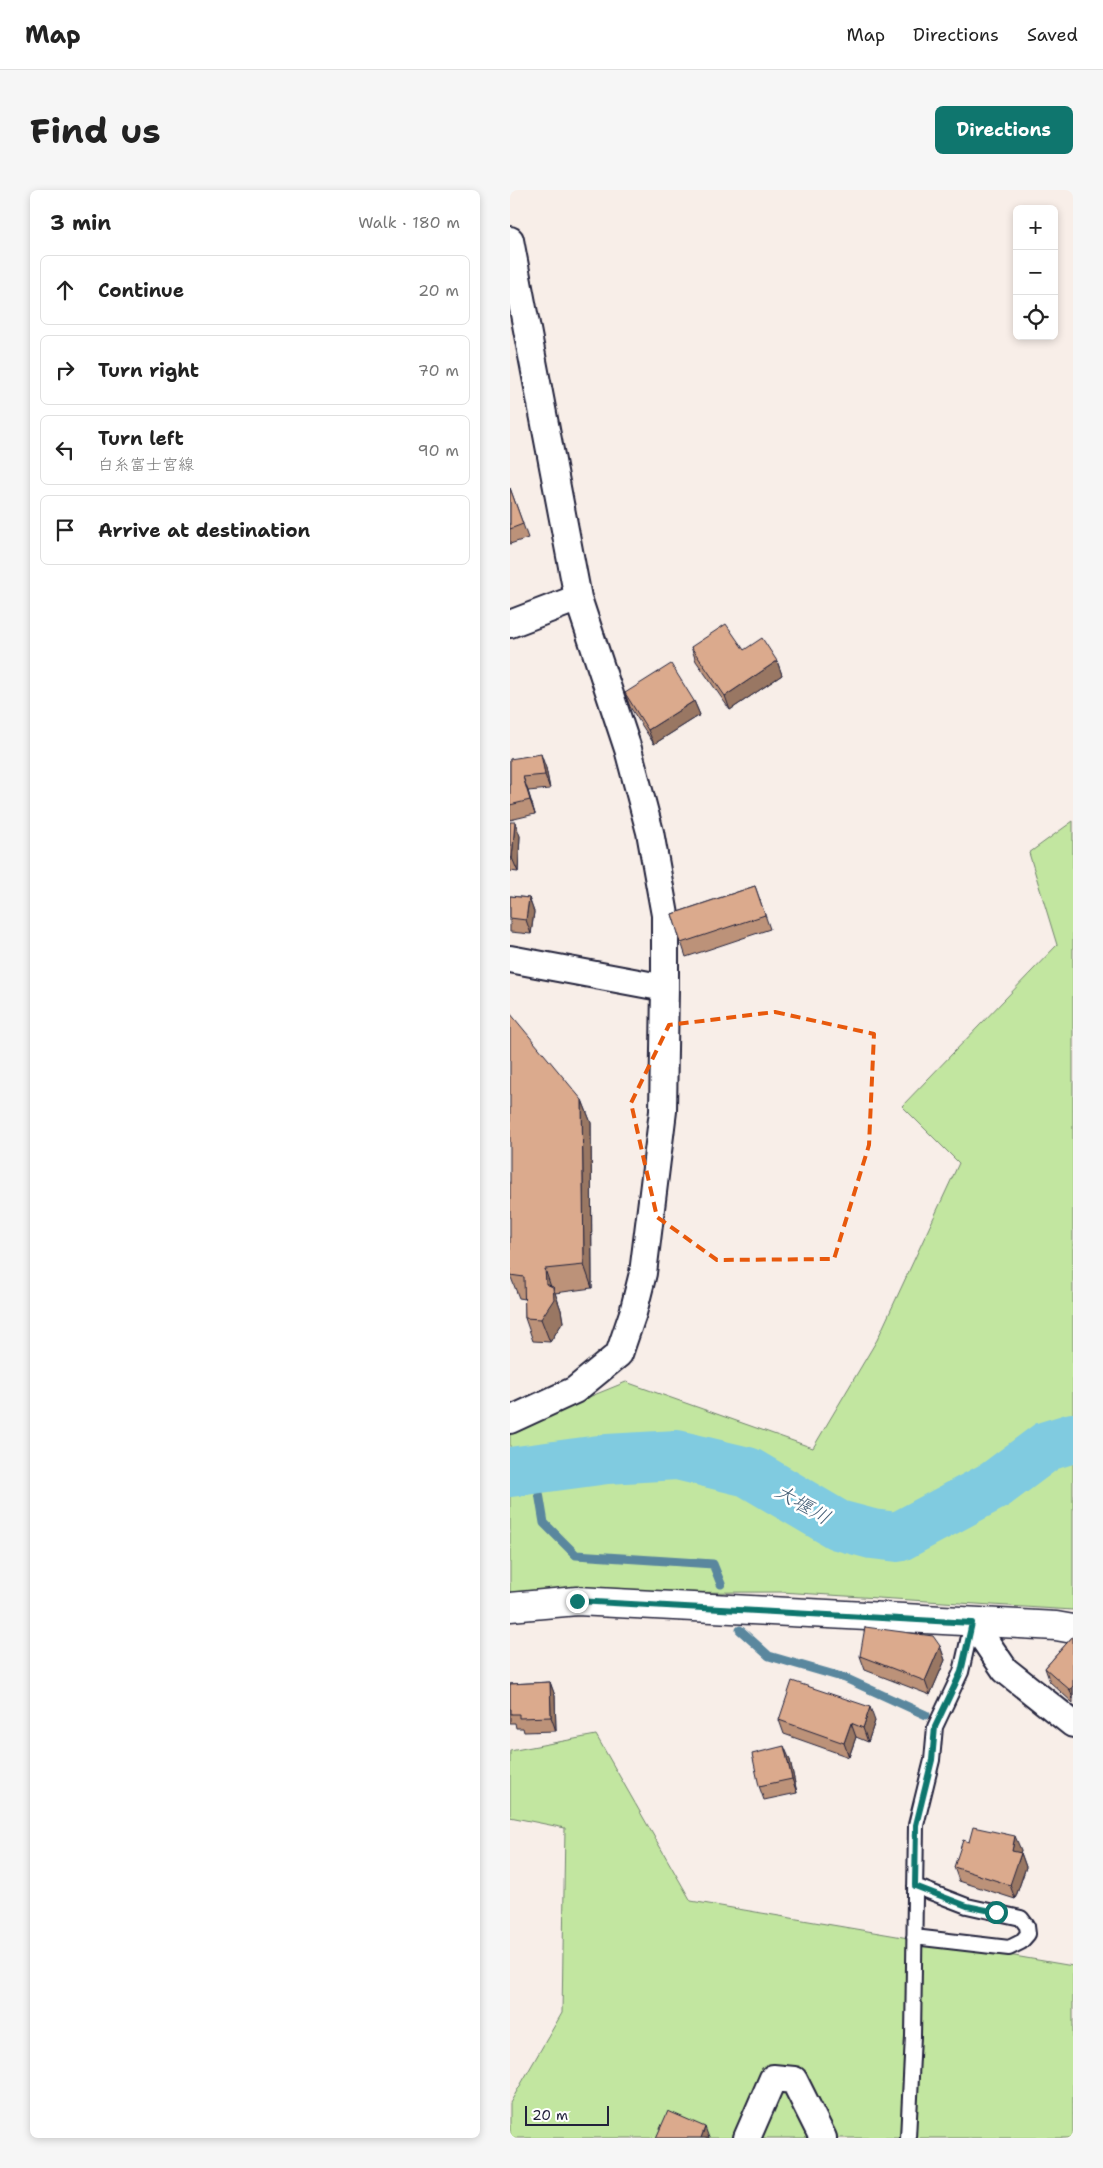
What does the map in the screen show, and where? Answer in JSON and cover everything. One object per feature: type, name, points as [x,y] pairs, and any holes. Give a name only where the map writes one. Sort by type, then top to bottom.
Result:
[{"type":"main road","points":[[510,1607],[577,1601],[1056,1626],[1073,1629]]},
{"type":"street","points":[[510,240],[578,598],[628,749],[650,832],[665,915],[663,1111],[645,1264],[633,1312],[619,1354],[575,1390],[510,1420]]},
{"type":"street","points":[[510,624],[578,598]]},
{"type":"street","points":[[510,959],[665,988]]},
{"type":"street","points":[[972,1623],[1005,1670],[1073,1724]]},
{"type":"street","points":[[747,2138],[773,2078],[794,2080],[823,2138]]},
{"type":"lane","points":[[908,2138],[913,2036],[916,1825],[932,1760],[935,1727],[961,1672],[972,1623]]},
{"type":"lane","points":[[914,1937],[1009,1948],[1021,1942],[1028,1934],[1027,1926],[1021,1918],[967,1906],[915,1886]]},
{"type":"highlighted area","points":[[775,1012],[874,1034],[869,1145],[834,1259],[717,1260],[657,1217],[631,1103],[669,1025]]},
{"type":"green space","points":[[1073,821],[1073,1610],[781,1592],[510,1593],[510,1429],[626,1382],[813,1448],[877,1340],[959,1163],[902,1106],[1057,945],[1029,853]]},
{"type":"green space","points":[[596,1735],[691,1901],[1073,1966],[1073,2138],[510,2138],[510,2103],[562,2013],[565,1828],[510,1817],[510,1751]]},
{"type":"building","points":[[510,488],[523,524],[510,529]]},
{"type":"building","points":[[726,624],[744,650],[762,638],[777,661],[725,696],[691,647]]},
{"type":"building","points":[[671,664],[694,701],[648,730],[625,693]]},
{"type":"building","points":[[541,754],[545,775],[523,777],[530,800],[510,805],[510,759]]},
{"type":"building","points":[[510,822],[515,822],[512,858],[510,858]]},
{"type":"building","points":[[755,886],[765,915],[681,943],[672,914]]},
{"type":"building","points":[[510,896],[529,898],[526,920],[510,918]]},
{"type":"building","points":[[510,1013],[582,1100],[584,1265],[545,1269],[546,1284],[553,1287],[554,1299],[541,1319],[525,1318],[524,1277],[510,1275]]},
{"type":"building","points":[[865,1627],[933,1636],[940,1646],[925,1681],[860,1656]]},
{"type":"building","points":[[1073,1636],[1073,1686],[1070,1690],[1045,1668]]},
{"type":"building","points":[[792,1681],[870,1707],[863,1728],[851,1723],[844,1743],[779,1720]]},
{"type":"building","points":[[550,1682],[551,1717],[519,1718],[519,1714],[511,1714],[510,1684]]},
{"type":"building","points":[[784,1746],[792,1779],[759,1786],[752,1754]]},
{"type":"building","points":[[973,1827],[1015,1836],[1012,1851],[1021,1853],[1010,1885],[954,1867],[963,1840],[969,1842]]},
{"type":"building","points":[[668,2111],[705,2127],[701,2138],[656,2138]]},
{"type":"waterway","name":"大堰川","points":[[510,1472],[607,1459],[677,1455],[748,1472],[838,1525],[872,1534],[898,1537],[995,1485],[1047,1446],[1073,1438]]},
{"type":"waterway","points":[[535,1469],[544,1523],[576,1555],[713,1564],[721,1584]]},
{"type":"waterway","points":[[740,1630],[769,1656],[845,1678],[926,1715]]},
{"type":"route","points":[[577,1601],[972,1623],[961,1672],[935,1727],[932,1760],[916,1825],[915,1886],[967,1906],[996,1912]]}]
